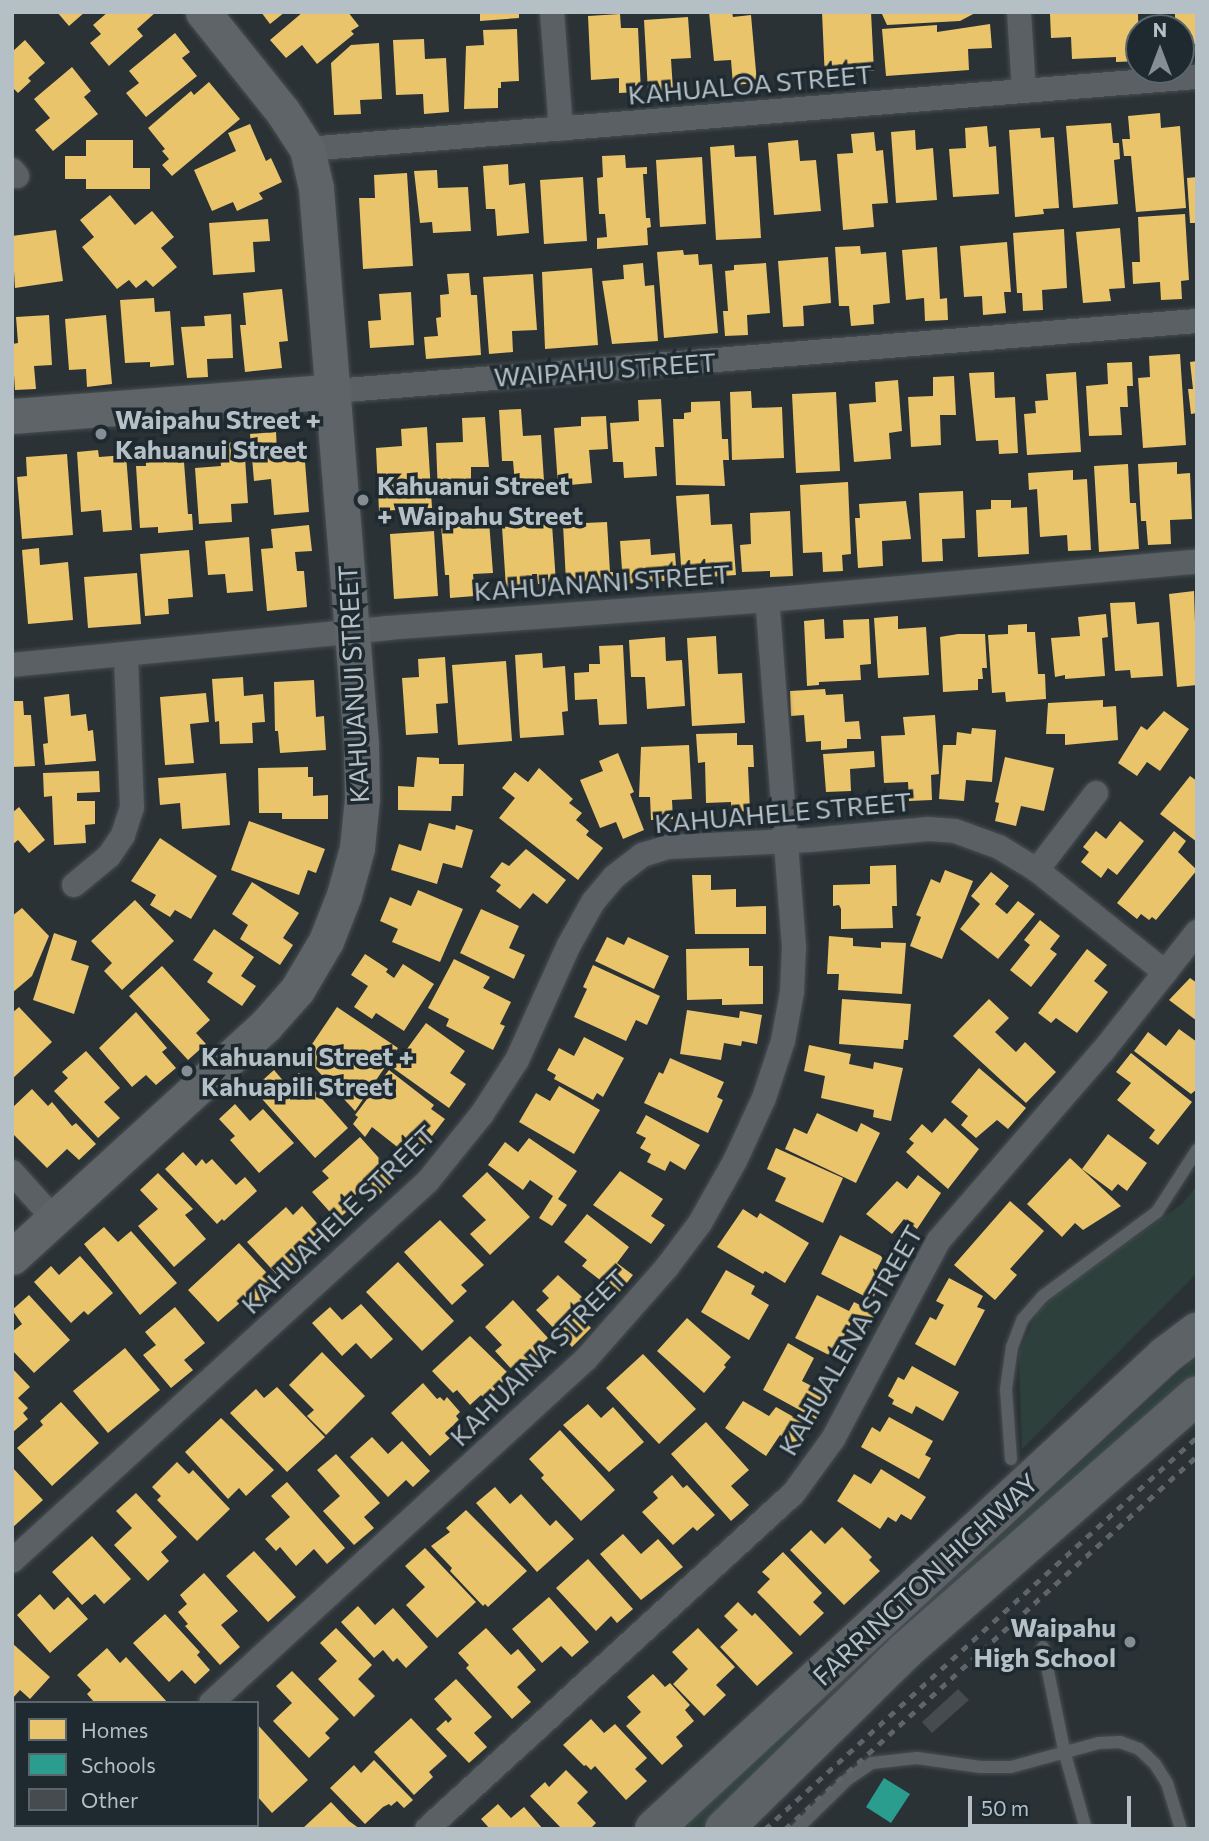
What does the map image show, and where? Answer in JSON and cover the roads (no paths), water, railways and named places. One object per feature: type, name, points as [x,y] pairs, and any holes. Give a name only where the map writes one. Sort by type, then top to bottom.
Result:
[{"type":"main road","name":"FARRINGTON HIGHWAY","points":[[654,1829],[1166,1355],[1197,1330]]},
{"type":"main road","name":"FARRINGTON HIGHWAY","points":[[724,1829],[905,1651],[1197,1395]]},
{"type":"street","name":"KAHUANUI STREET","points":[[12,1257],[265,1026],[297,990],[326,941],[344,895],[357,848],[362,798],[352,631],[316,188],[307,149],[283,112],[203,12]]},
{"type":"street","points":[[552,12],[561,129]]},
{"type":"street","points":[[1019,12],[1024,91]]},
{"type":"street","name":"KAHUALOA STREET","points":[[307,149],[1197,77]]},
{"type":"street","name":"WAIPAHU STREET","points":[[12,416],[1197,321]]},
{"type":"street","name":"KAHUANANI STREET","points":[[12,665],[126,656],[352,631],[767,600],[1197,562]]},
{"type":"street","name":"KAHUAINA STREET","points":[[213,1701],[586,1359],[632,1310],[699,1223],[735,1161],[764,1098],[783,1041],[792,992],[794,947],[767,600]]},
{"type":"street","points":[[74,885],[109,856],[123,835],[132,807],[126,656]]},
{"type":"street","points":[[1037,870],[1096,793]]},
{"type":"street","name":"KAHUAHELE STREET","points":[[12,1561],[428,1181],[482,1114],[517,1060],[569,945],[593,902],[614,877],[642,855],[668,847],[786,842],[928,829],[955,831],[999,847],[1037,870],[1165,972]]},
{"type":"street","name":"KAHUALENA STREET","points":[[427,1829],[793,1494],[833,1439],[939,1241],[1103,1051],[1197,932]]},
{"type":"street","points":[[12,1172],[54,1219]]},
{"type":"lane","points":[[1011,1459],[1006,1389],[1012,1347],[1023,1319],[1043,1296],[1157,1212],[1197,1150]]},
{"type":"lane","points":[[1043,1647],[1065,1754],[1086,1829]]},
{"type":"lane","points":[[797,1829],[848,1779],[872,1763],[917,1758],[980,1767],[1011,1767],[1099,1743],[1120,1742],[1139,1749],[1156,1764],[1167,1783],[1181,1829]]},
{"type":"railway","points":[[765,1829],[1197,1437]]},
{"type":"railway","points":[[785,1829],[1197,1456]]},
{"type":"place","name":"Waipahu Street + Kahuanui Street","points":[[101,434]]},
{"type":"place","name":"Kahuanui Street + Waipahu Street","points":[[363,500]]},
{"type":"place","name":"Kahuanui Street + Kahuapili Street","points":[[187,1071]]},
{"type":"place","name":"Waipahu High School","points":[[1130,1642]]}]
